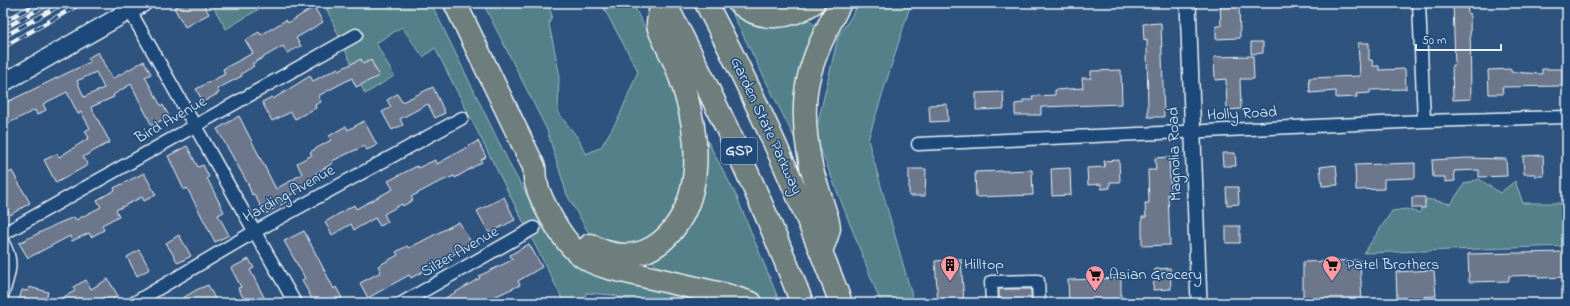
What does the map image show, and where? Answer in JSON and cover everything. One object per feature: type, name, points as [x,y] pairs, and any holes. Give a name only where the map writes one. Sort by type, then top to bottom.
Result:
[{"type":"highway","points":[[534,167],[546,177],[576,232],[588,243],[602,251],[616,255],[639,254],[660,243],[675,227],[684,212],[690,195],[694,178],[695,148],[690,115],[681,79],[658,25],[664,3]]},
{"type":"highway","name":"GSP","points":[[664,3],[707,84],[739,152],[772,227],[802,303]]},
{"type":"highway","name":"Garden State Parkway","points":[[706,3],[776,146],[821,251],[841,303]]},
{"type":"highway","points":[[739,3],[758,14],[778,17],[796,12],[813,3]]},
{"type":"highway","points":[[821,251],[829,226],[818,195],[810,161],[805,127],[805,92],[814,58],[840,3]]},
{"type":"highway","points":[[454,4],[534,167],[536,183],[554,223],[570,245],[583,257],[609,268],[726,295],[751,303]]},
{"type":"main road","points":[[3,83],[137,7]]},
{"type":"street","name":"Magnolia Road","points":[[1188,3],[1199,303]]},
{"type":"street","points":[[1419,3],[1424,122]]},
{"type":"street","points":[[137,7],[193,125],[295,303]]},
{"type":"street","name":"Bird Avenue","points":[[3,234],[193,125],[356,35]]},
{"type":"street","name":"Holly Road","points":[[918,144],[1567,117]]},
{"type":"street","name":"Harding Avenue","points":[[134,303],[254,232],[462,118]]},
{"type":"street","name":"Silzer Avenue","points":[[402,303],[534,228]]},
{"type":"street","points":[[3,242],[8,251],[10,264],[3,293]]},
{"type":"street","points":[[992,303],[991,282],[1038,281],[1038,303]]},
{"type":"green space","points":[[211,3],[269,3],[226,29]]},
{"type":"green space","points":[[324,3],[431,3],[512,169],[538,214],[558,242],[725,303],[639,303],[613,295],[586,293],[584,303],[563,303],[560,294],[435,48],[423,57],[402,27],[376,43],[394,76],[365,94]]},
{"type":"green space","points":[[483,3],[547,3],[552,15],[549,24],[559,72],[558,113],[578,138],[586,154],[601,147],[619,117],[638,71],[601,3],[632,3],[669,72],[683,122],[686,171],[676,213],[649,240],[623,246],[597,238],[588,232],[567,195],[547,130]]},
{"type":"green space","points":[[860,3],[911,3],[868,140],[914,303],[881,303],[815,135],[838,37]]},
{"type":"green space","points":[[733,7],[805,16],[820,30],[799,136],[795,139],[730,9]]},
{"type":"green space","points":[[700,127],[736,195],[780,303],[766,303],[755,296],[659,267],[652,262],[661,251]]},
{"type":"green space","points":[[1479,179],[1500,193],[1515,181],[1523,203],[1567,203],[1567,246],[1364,253],[1392,211],[1406,209],[1419,213],[1427,199],[1451,204],[1464,184]]},
{"type":"building","points":[[183,3],[203,3],[209,14],[185,27],[174,8]]},
{"type":"building","points":[[1220,3],[1239,4],[1240,38],[1216,39],[1216,26],[1221,26]]},
{"type":"building","points":[[1453,3],[1467,3],[1468,14],[1470,14],[1471,99],[1453,100],[1452,65],[1455,65]]},
{"type":"building","points":[[314,7],[323,22],[296,38],[301,46],[287,53],[283,46],[252,64],[254,66],[241,74],[242,76],[217,89],[219,93],[203,102],[196,89],[225,74],[223,69],[253,53],[245,40],[259,32],[261,35],[286,20],[288,23]]},
{"type":"building","points":[[1161,23],[1164,117],[1148,117],[1147,39],[1144,40],[1143,24]]},
{"type":"building","points":[[1251,42],[1263,42],[1263,53],[1251,54]]},
{"type":"building","points":[[1358,43],[1369,43],[1369,60],[1372,60],[1373,66],[1379,66],[1379,70],[1405,69],[1406,89],[1370,90],[1370,93],[1356,94],[1357,97],[1336,98],[1336,91],[1310,93],[1309,78],[1360,76]]},
{"type":"building","points":[[98,52],[112,79],[144,61],[151,74],[145,77],[161,106],[163,105],[169,116],[152,126],[131,84],[113,95],[114,97],[91,107],[110,142],[83,157],[88,165],[56,183],[44,160],[57,154],[59,157],[89,138],[85,131],[90,128],[81,112],[78,114],[67,92],[43,104],[46,110],[37,115],[35,110],[3,126],[3,104],[90,62],[88,58]],"holes":[[[96,72],[104,88],[84,97],[77,81]]]},
{"type":"building","points":[[1253,56],[1254,79],[1240,79],[1241,109],[1227,110],[1226,79],[1215,80],[1214,57]]},
{"type":"building","points":[[361,59],[363,64],[371,60],[379,76],[356,87],[352,78],[318,96],[321,102],[315,105],[316,108],[295,119],[291,112],[272,121],[262,102],[272,97],[273,99],[310,76],[313,81],[338,68],[339,70]]},
{"type":"building","points":[[1511,69],[1511,72],[1542,74],[1542,69],[1562,69],[1562,86],[1502,87],[1503,94],[1489,94],[1488,70]]},
{"type":"building","points":[[1121,70],[1122,104],[1041,107],[1041,115],[1015,115],[1015,104],[1023,103],[1023,100],[1033,100],[1032,96],[1055,95],[1055,90],[1083,88],[1082,78],[1091,78],[1091,71]]},
{"type":"building","points":[[433,87],[445,113],[435,118],[428,104],[400,119],[403,125],[392,130],[382,112],[391,107],[387,100],[397,94],[402,102]]},
{"type":"building","points":[[1003,92],[1004,109],[976,110],[976,93]]},
{"type":"building","points":[[947,104],[948,121],[930,122],[929,105]]},
{"type":"building","points":[[239,116],[276,189],[302,174],[297,163],[312,155],[310,152],[331,140],[329,136],[346,126],[348,130],[364,121],[377,145],[367,150],[364,146],[332,161],[333,163],[315,174],[318,178],[284,199],[286,202],[265,214],[254,194],[252,195],[248,184],[217,129]]},
{"type":"building","points":[[478,141],[486,157],[481,160],[482,162],[455,178],[454,176],[435,184],[411,197],[413,200],[384,214],[388,222],[380,226],[375,218],[354,230],[351,224],[332,235],[325,222],[354,205],[356,209],[393,189],[388,181],[417,166],[418,168],[435,160],[437,164]]},
{"type":"building","points":[[187,146],[198,167],[203,165],[209,177],[207,178],[224,212],[218,215],[229,235],[215,242],[187,188],[184,190],[168,156]]},
{"type":"building","points":[[1222,153],[1235,153],[1236,166],[1223,166]]},
{"type":"building","points":[[1543,155],[1544,176],[1524,174],[1523,156]]},
{"type":"building","points":[[1169,157],[1171,194],[1168,194],[1170,245],[1142,246],[1142,217],[1146,217],[1145,203],[1149,203],[1148,170],[1156,170],[1155,158]]},
{"type":"building","points":[[1467,158],[1506,159],[1507,176],[1479,177],[1479,170],[1454,171],[1455,181],[1445,182],[1445,177],[1433,177],[1432,160]]},
{"type":"building","points":[[1119,160],[1120,182],[1110,182],[1110,188],[1101,189],[1101,184],[1088,185],[1087,168],[1105,167],[1104,161]]},
{"type":"building","points":[[1415,163],[1415,178],[1384,179],[1384,189],[1356,190],[1355,165]]},
{"type":"building","points":[[1336,165],[1338,185],[1322,186],[1320,167]]},
{"type":"building","points":[[1070,168],[1071,195],[1052,196],[1051,169]]},
{"type":"building","points":[[909,169],[926,169],[925,196],[909,196]]},
{"type":"building","points":[[1032,170],[1033,195],[976,197],[975,172]]},
{"type":"building","points":[[12,171],[30,203],[10,215],[3,202],[3,176]]},
{"type":"building","points":[[144,173],[156,195],[144,201],[142,197],[116,210],[119,216],[102,225],[104,230],[91,237],[89,233],[72,241],[70,236],[28,258],[19,243],[57,224],[74,217],[76,220],[101,207],[97,200],[115,190],[114,188]]},
{"type":"building","points":[[1226,187],[1238,187],[1239,204],[1227,205]]},
{"type":"building","points":[[504,197],[515,220],[489,233],[477,211]]},
{"type":"building","points":[[1412,197],[1425,197],[1425,208],[1412,208]]},
{"type":"building","points":[[459,222],[472,244],[411,278],[409,275],[368,298],[360,283],[381,272],[378,266],[398,255],[396,252],[407,246],[409,248]]},
{"type":"building","points":[[1226,226],[1240,226],[1240,243],[1226,243]]},
{"type":"building","points":[[304,231],[334,289],[336,287],[342,298],[339,299],[341,303],[314,303],[302,280],[305,278],[284,241]]},
{"type":"building","points":[[179,235],[191,256],[178,263],[166,243]]},
{"type":"building","points":[[529,244],[542,267],[518,281],[520,285],[481,303],[437,303],[480,278],[479,276],[512,260],[510,255]]},
{"type":"building","points":[[139,250],[150,269],[137,276],[127,257]]},
{"type":"building","points":[[1567,252],[1567,277],[1539,278],[1538,275],[1509,276],[1509,281],[1469,282],[1468,254]]},
{"type":"building","points":[[249,259],[254,268],[250,270],[267,303],[246,303],[238,288],[241,287],[231,268]]},
{"type":"building","name":"Hilltop","points":[[961,259],[964,303],[938,303],[935,261]]},
{"type":"building","name":"Patel Brothers","points":[[1360,260],[1362,303],[1303,303],[1303,262]]},
{"type":"building","points":[[1170,268],[1171,289],[1153,290],[1155,269]]},
{"type":"building","points":[[1434,270],[1436,296],[1397,298],[1396,272]]},
{"type":"building","name":"Asian Grocery","points":[[1121,278],[1121,303],[1069,303],[1068,280]]},
{"type":"building","points":[[108,279],[118,296],[107,302],[105,297],[94,303],[52,303],[75,291],[73,287],[86,280],[91,289]]},
{"type":"building","points":[[208,285],[217,303],[175,303],[196,290]]},
{"type":"building","points":[[29,287],[48,292],[45,303],[31,301],[30,303],[18,303],[22,290],[28,291]]},
{"type":"building","points":[[999,289],[1031,289],[1031,303],[999,303]]},
{"type":"railway","points":[[3,29],[50,3]]},
{"type":"railway","points":[[3,37],[64,3]]},
{"type":"railway","points":[[3,47],[82,3]]},
{"type":"railway","points":[[3,22],[29,8]]},
{"type":"place","name":"Hilltop","points":[[950,282]]},
{"type":"place","name":"Patel Brothers","points":[[1332,282]]},
{"type":"place","name":"Asian Grocery","points":[[1095,292]]}]
